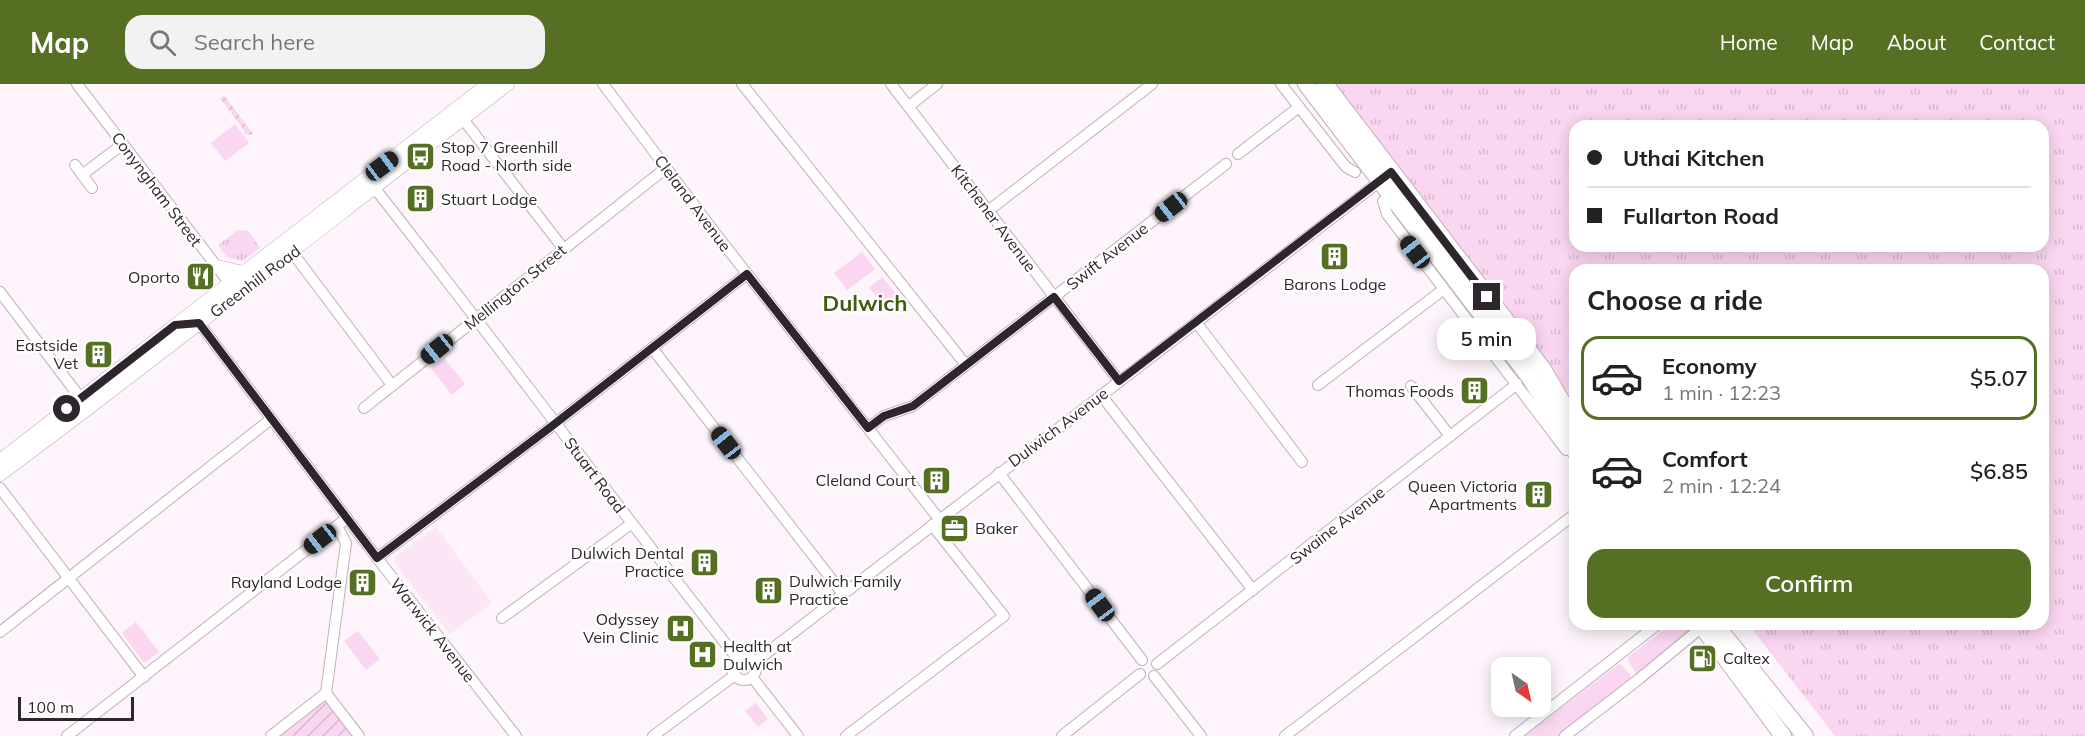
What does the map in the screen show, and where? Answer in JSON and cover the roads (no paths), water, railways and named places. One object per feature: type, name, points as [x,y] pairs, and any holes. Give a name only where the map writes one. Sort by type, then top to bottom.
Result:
[{"type":"highway","points":[[1306,84],[1386,176]]},
{"type":"highway","points":[[1325,84],[1386,176],[1530,378],[1569,447]]},
{"type":"highway","points":[[1503,341],[1543,369],[1569,414]]},
{"type":"highway","points":[[1709,630],[1793,734]]},
{"type":"main road","name":"Greenhill Road","points":[[459,114],[489,84]]},
{"type":"main road","name":"Greenhill Road","points":[[0,461],[199,323],[234,288],[243,273],[370,183],[459,114],[507,84]]},
{"type":"main road","name":"Greenhill Road","points":[[0,474],[85,404],[175,325],[292,252],[357,201],[370,183]]},
{"type":"main road","points":[[217,267],[243,273]]},
{"type":"main road","points":[[175,325],[199,323]]},
{"type":"street","name":"Cleland Avenue","points":[[603,84],[747,274],[868,428],[1004,616],[846,736]]},
{"type":"street","points":[[742,84],[966,365]]},
{"type":"street","name":"Kitchener Avenue","points":[[891,84],[1119,381]]},
{"type":"street","points":[[909,106],[937,84]]},
{"type":"street","points":[[988,211],[1152,84]]},
{"type":"street","points":[[1281,84],[1346,167],[1355,172]]},
{"type":"street","name":"Conyngham Street","points":[[82,86],[123,144],[234,288]]},
{"type":"street","points":[[1238,154],[1299,107]]},
{"type":"street","points":[[459,114],[563,248]]},
{"type":"street","points":[[82,175],[123,144]]},
{"type":"street","name":"Swift Avenue","points":[[868,428],[884,416],[913,406],[1226,164]]},
{"type":"street","points":[[75,165],[92,188]]},
{"type":"street","name":"Mellington Street","points":[[364,408],[666,168]]},
{"type":"street","name":"Dulwich Avenue","points":[[755,662],[1386,176]]},
{"type":"street","name":"Stuart Road","points":[[370,183],[737,658]]},
{"type":"street","points":[[357,201],[376,201],[389,206]]},
{"type":"street","points":[[1383,201],[1387,214],[1444,289],[1503,341],[1517,384],[1569,449]]},
{"type":"street","points":[[292,252],[392,386]]},
{"type":"street","points":[[377,558],[556,423],[747,274]]},
{"type":"street","points":[[1318,385],[1444,289]]},
{"type":"street","points":[[0,292],[85,404]]},
{"type":"street","points":[[1196,322],[1302,462]]},
{"type":"street","name":"Warwick Avenue","points":[[199,323],[377,558],[516,736]]},
{"type":"street","points":[[652,348],[843,594]]},
{"type":"street","name":"Swaine Avenue","points":[[1157,664],[1517,384]]},
{"type":"street","points":[[1411,386],[1450,436]]},
{"type":"street","points":[[1101,395],[1253,590]]},
{"type":"street","points":[[0,632],[271,419]]},
{"type":"street","points":[[999,473],[1142,660]]},
{"type":"street","points":[[0,488],[144,677]]},
{"type":"street","points":[[67,736],[347,518]]},
{"type":"street","points":[[1285,736],[1569,519]]},
{"type":"street","points":[[502,618],[632,524]]},
{"type":"street","points":[[271,736],[326,693],[346,543],[338,526]]},
{"type":"street","points":[[1515,736],[1650,630]]},
{"type":"street","points":[[1565,736],[1699,630]]},
{"type":"street","points":[[747,656],[755,662],[752,677],[745,679],[735,675],[733,668],[737,658],[747,656]]},
{"type":"street","points":[[1152,659],[1157,664],[1158,670],[1154,676],[1147,678],[1140,674],[1138,668],[1142,660],[1152,659]]},
{"type":"street","points":[[1062,736],[1140,674]]},
{"type":"street","points":[[653,736],[735,675]]},
{"type":"street","points":[[1154,676],[1201,736]]},
{"type":"street","points":[[752,677],[798,736]]},
{"type":"street","points":[[326,693],[359,736]]},
{"type":"place","name":"Stop 7 Greenhill Road - North side","points":[[420,156]]},
{"type":"place","name":"Stuart Lodge","points":[[420,199]]},
{"type":"place","name":"Barons Lodge","points":[[1335,256]]},
{"type":"place","name":"Oporto","points":[[201,277]]},
{"type":"place","name":"Eastside Vet","points":[[99,354]]},
{"type":"place","name":"Thomas Foods","points":[[1475,391]]},
{"type":"place","name":"Cleland Court","points":[[937,480]]},
{"type":"place","name":"Queen Victoria Apartments","points":[[1538,495]]},
{"type":"place","name":"Baker","points":[[954,528]]},
{"type":"place","name":"Dulwich Dental Practice","points":[[705,562]]},
{"type":"place","name":"Rayland Lodge","points":[[363,582]]},
{"type":"place","name":"Dulwich Family Practice","points":[[768,590]]},
{"type":"place","name":"Odyssey Vein Clinic","points":[[680,628]]},
{"type":"place","name":"Health at Dulwich","points":[[702,655]]},
{"type":"place","name":"Caltex","points":[[1702,658]]},
{"type":"district","name":"Dulwich","points":[[865,303]]}]
